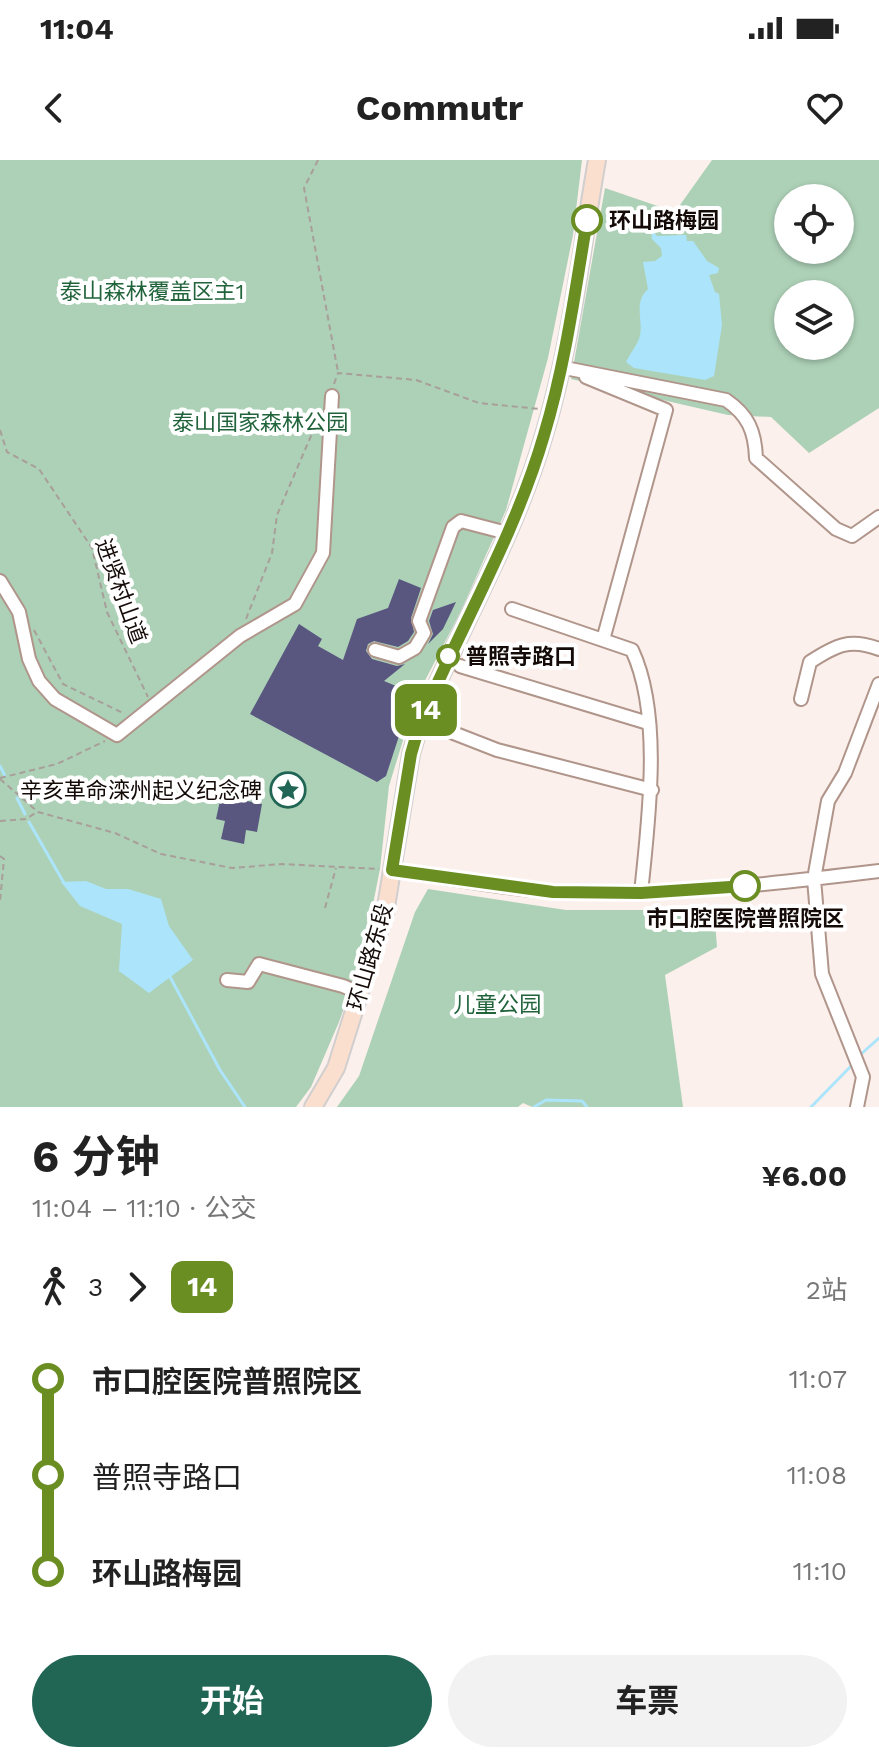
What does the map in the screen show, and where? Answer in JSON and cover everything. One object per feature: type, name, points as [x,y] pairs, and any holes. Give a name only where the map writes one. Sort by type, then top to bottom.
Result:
[{"type":"main road","name":"环山路东段","points":[[313,1107],[336,1068],[385,913],[411,754],[421,720],[507,533],[544,436],[560,367],[597,160]]},
{"type":"street","points":[[560,367],[726,400],[741,410],[755,434],[756,458],[836,529],[852,536],[879,517]]},
{"type":"street","points":[[560,367],[666,410],[603,640]]},
{"type":"street","points":[[0,581],[19,612],[29,659],[39,681],[55,699],[117,735],[231,643],[295,604],[323,553],[332,396]]},
{"type":"street","points":[[375,650],[399,657],[415,648],[424,633],[419,621],[428,590],[453,527],[461,521],[507,533]]},
{"type":"street","points":[[512,609],[632,650],[638,664],[648,723],[652,790],[641,893]]},
{"type":"street","points":[[801,699],[810,662],[828,649],[857,641],[879,649]]},
{"type":"street","points":[[460,666],[648,723]]},
{"type":"street","points":[[857,1107],[863,1077],[822,974],[814,879],[828,801],[845,773],[879,684]]},
{"type":"street","points":[[433,725],[497,750],[652,790]]},
{"type":"street","points":[[392,870],[553,892],[641,893],[879,871]]},
{"type":"street","points":[[227,980],[248,982],[259,964],[306,975],[361,994]]},
{"type":"path","points":[[318,160],[304,188],[338,373]]},
{"type":"path","name":"进贤村山道","points":[[0,430],[7,452],[39,469],[92,548],[107,612],[153,709]]},
{"type":"path","points":[[29,621],[63,684],[122,714],[153,709]]},
{"type":"path","points":[[0,779],[57,764],[117,735]]},
{"type":"path","points":[[0,779],[38,812],[115,833],[161,854],[232,868],[282,864],[392,870]]},
{"type":"path","points":[[0,821],[26,819],[38,812]]},
{"type":"path","points":[[0,856],[4,859],[0,901]]},
{"type":"path","points":[[325,908],[336,867]]},
{"type":"green space","name":"泰山国家森林公园","points":[[0,160],[582,160],[573,235],[548,358],[506,510],[461,611],[416,698],[389,786],[380,869],[363,954],[339,1022],[311,1087],[296,1107],[0,1107]]},
{"type":"green space","points":[[712,160],[879,160],[879,408],[809,453],[771,417],[728,415],[571,379],[605,188],[675,212]]},
{"type":"green space","name":"儿童公园","points":[[428,889],[566,910],[714,910],[717,947],[665,975],[683,1107],[532,1107],[523,1103],[518,1107],[337,1107],[359,1076],[415,912]]},
{"type":"water","points":[[651,228],[657,236],[686,235],[687,241],[693,241],[707,261],[719,268],[718,273],[709,275],[715,292],[719,294],[722,325],[714,376],[705,380],[634,368],[626,362],[639,339],[641,301],[648,289],[643,262],[655,261],[662,256],[661,248],[652,239]]},
{"type":"water","points":[[86,881],[106,889],[128,889],[161,899],[169,926],[193,960],[149,993],[119,971],[122,924],[80,906],[61,882]]},
{"type":"building","points":[[399,579],[421,588],[411,618],[414,632],[408,641],[398,647],[374,641],[368,644],[366,651],[372,659],[397,666],[405,664],[384,681],[413,693],[386,776],[377,782],[250,714],[299,624],[322,639],[318,646],[343,660],[357,619],[388,608]]},
{"type":"building","points":[[456,602],[443,629],[428,644],[433,634],[429,621],[433,610]]},
{"type":"building","points":[[221,796],[262,804],[257,832],[246,830],[244,844],[221,839],[225,821],[216,819]]},
{"type":"waterway","points":[[0,766],[5,776]]},
{"type":"waterway","points":[[17,798],[25,814]]},
{"type":"waterway","points":[[29,822],[64,883]]},
{"type":"waterway","points":[[169,975],[220,1070],[245,1107]]},
{"type":"waterway","points":[[860,1055],[879,1038]]},
{"type":"waterway","points":[[811,1107],[853,1064]]},
{"type":"waterway","points":[[534,1107],[546,1100],[582,1101],[587,1107]]},
{"type":"bus line","name":"14","points":[[587,220],[544,436],[515,517],[421,720],[411,754],[392,870],[553,892],[685,892],[745,886]]},
{"type":"place","name":"环山路梅园","points":[[587,220]]},
{"type":"place","name":"普照寺路口","points":[[448,656]]},
{"type":"place","name":"辛亥革命滦州起义纪念碑","points":[[288,790]]},
{"type":"place","name":"市口腔医院普照院区","points":[[745,886]]},
{"type":"park label","name":"泰山森林覆盖区主1","points":[[152,291]]}]
